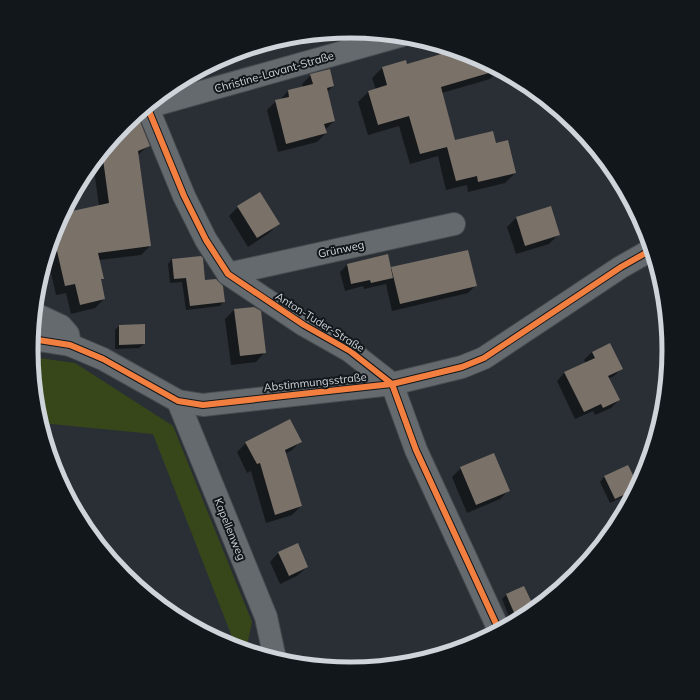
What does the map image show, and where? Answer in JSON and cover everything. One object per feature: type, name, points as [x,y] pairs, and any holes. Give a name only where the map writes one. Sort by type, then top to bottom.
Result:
[{"type":"street","name":"Christine-Lavant-Straße","points":[[159,103],[384,40]]},
{"type":"street","name":"Anton-Tuder-Straße","points":[[149,111],[184,196],[206,240],[228,274],[304,325],[350,351],[392,384]]},
{"type":"street","name":"Grünweg","points":[[228,274],[454,224]]},
{"type":"street","name":"Abstimmungsstraße","points":[[38,340],[70,345],[103,358],[178,401],[203,404],[392,384],[462,367],[484,358],[621,267],[646,253]]},
{"type":"street","points":[[40,316],[61,326],[68,334],[70,345]]},
{"type":"street","points":[[392,384],[416,450],[497,625]]},
{"type":"street","name":"Kapellenweg","points":[[178,401],[266,617],[274,652]]},
{"type":"green space","points":[[38,358],[75,363],[173,426],[252,622],[247,644],[233,639],[153,434],[47,424],[41,391]]},
{"type":"building","points":[[444,53],[492,72],[441,87],[455,140],[493,131],[496,143],[508,140],[516,173],[478,182],[477,176],[456,181],[447,147],[420,154],[409,116],[378,125],[368,91],[387,85],[382,67],[406,60],[407,64]]},
{"type":"building","points":[[330,69],[334,86],[327,88],[335,121],[324,124],[327,133],[286,144],[275,100],[289,97],[288,90],[313,84],[310,74]]},
{"type":"building","points":[[139,119],[150,146],[138,151],[151,246],[98,253],[104,279],[101,279],[105,299],[80,305],[75,284],[65,286],[57,251],[55,252],[70,211],[109,203],[103,159]]},
{"type":"building","points":[[260,192],[280,224],[257,238],[237,206]]},
{"type":"building","points":[[551,206],[560,235],[525,246],[516,217]]},
{"type":"building","points":[[468,250],[477,286],[400,304],[391,267]]},
{"type":"building","points":[[388,254],[393,278],[371,283],[370,280],[351,284],[347,264]]},
{"type":"building","points":[[201,256],[203,258],[205,280],[216,279],[223,286],[225,302],[190,306],[186,278],[174,279],[172,259]]},
{"type":"building","points":[[254,307],[261,311],[266,353],[240,356],[234,309]]},
{"type":"building","points":[[145,324],[145,344],[119,345],[119,325]]},
{"type":"building","points":[[610,343],[623,369],[608,376],[620,400],[603,408],[601,404],[584,412],[564,372],[595,358],[592,352]]},
{"type":"building","points":[[290,419],[302,442],[285,450],[302,506],[275,515],[260,463],[257,464],[245,442]]},
{"type":"building","points":[[494,453],[510,491],[476,505],[460,467]]},
{"type":"building","points":[[628,465],[634,478],[627,493],[615,499],[604,476]]},
{"type":"building","points":[[298,543],[308,567],[289,576],[278,552]]},
{"type":"building","points":[[524,586],[532,603],[515,614],[506,594]]},
{"type":"cycle path","points":[[149,111],[184,196],[206,240],[228,274],[304,325],[350,351],[392,384],[416,450],[497,625]]},
{"type":"cycle path","points":[[38,340],[70,345],[103,359],[178,401],[203,405],[392,384],[462,367],[484,358],[621,267],[646,253]]}]
